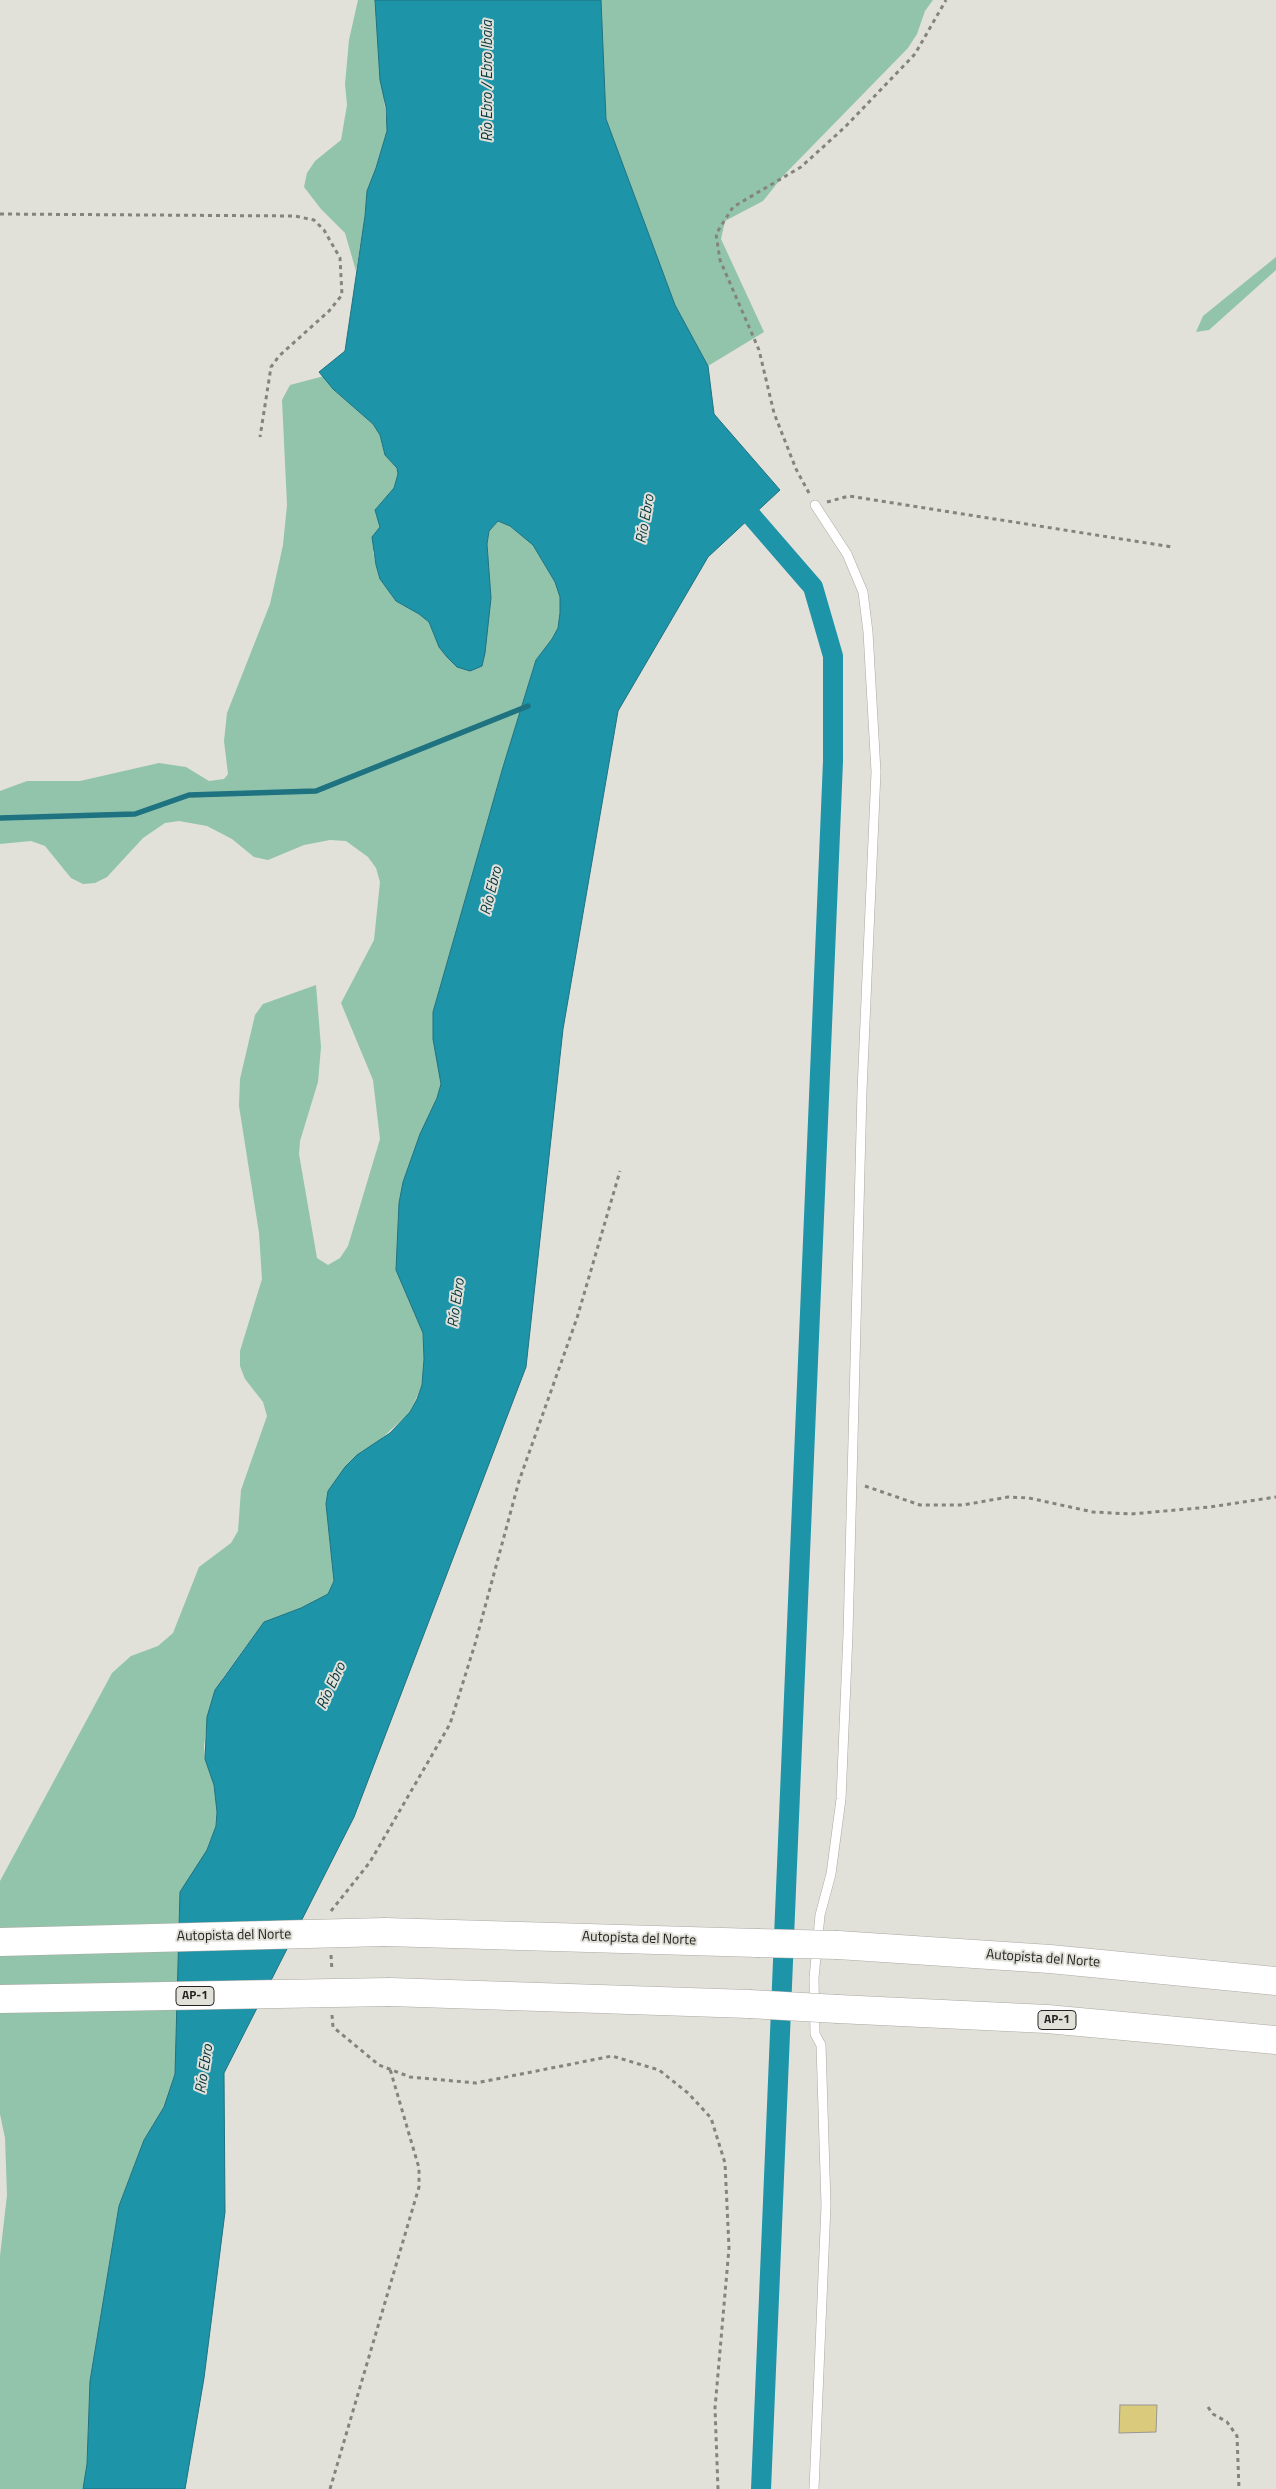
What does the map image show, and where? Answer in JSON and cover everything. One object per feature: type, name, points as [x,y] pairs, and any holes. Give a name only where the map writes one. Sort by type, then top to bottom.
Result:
[{"type":"highway","name":"Autopista del Norte","points":[[0,1942],[385,1932],[838,1945],[1050,1959],[1276,1981]]},
{"type":"highway","name":"AP-1","points":[[0,1999],[390,1992],[749,2004],[1047,2019],[1276,2040]]},
{"type":"lane","points":[[814,2489],[826,2205],[821,2045],[815,2034],[814,1978],[820,1915],[831,1874],[841,1799],[852,1482],[862,1092],[876,772],[868,632],[863,592],[847,554],[815,505]]},
{"type":"path","points":[[946,0],[915,54],[845,127],[801,167],[733,206],[716,234],[720,260],[759,350],[774,413],[796,469],[815,505],[848,496],[1172,547]]},
{"type":"path","points":[[0,214],[295,216],[314,220],[324,230],[340,258],[342,295],[329,311],[279,356],[272,367],[260,437]]},
{"type":"path","points":[[331,1921],[330,1911],[370,1862],[450,1724],[475,1644],[519,1481],[577,1318],[620,1171]]},
{"type":"path","points":[[852,1482],[920,1505],[962,1505],[1008,1497],[1029,1498],[1093,1512],[1131,1514],[1210,1508],[1276,1497]]},
{"type":"path","points":[[331,1950],[332,1978]]},
{"type":"path","points":[[332,2007],[333,2027],[379,2065],[410,2077],[476,2083],[612,2056],[659,2070],[688,2093],[711,2118],[725,2163],[729,2248],[715,2408],[718,2489]]},
{"type":"path","points":[[330,2489],[419,2186],[419,2168],[389,2068]]},
{"type":"path","points":[[1208,2407],[1213,2414],[1227,2422],[1237,2436],[1239,2489]]},
{"type":"green space","points":[[358,0],[375,0],[387,131],[367,191],[356,271],[345,233],[321,209],[304,187],[307,173],[315,161],[341,140],[347,105],[345,84],[349,40]]},
{"type":"green space","points":[[601,0],[933,0],[925,11],[917,34],[908,48],[783,176],[763,201],[725,221],[721,239],[764,332],[708,366],[675,305],[606,119]]},
{"type":"green space","points":[[1276,257],[1276,270],[1209,330],[1196,332],[1203,316]]},
{"type":"green space","points":[[324,376],[333,389],[373,424],[380,435],[385,455],[397,468],[398,474],[394,488],[375,510],[380,527],[373,552],[380,579],[396,601],[420,614],[429,622],[439,647],[482,666],[491,598],[487,544],[489,531],[498,521],[510,526],[533,544],[555,582],[560,597],[558,628],[536,660],[503,767],[433,1012],[441,1084],[437,1098],[420,1134],[403,1182],[399,1204],[396,1270],[423,1333],[422,1385],[410,1412],[380,1440],[326,1504],[334,1581],[328,1594],[301,1608],[264,1622],[222,1679],[206,1732],[204,1746],[205,1759],[214,1785],[217,1812],[216,1826],[207,1850],[200,1861],[175,2074],[164,2107],[144,2140],[119,2206],[90,2381],[87,2464],[83,2489],[0,2489],[0,2256],[7,2195],[5,2138],[0,2114],[0,1881],[112,1673],[131,1656],[158,1646],[173,1633],[199,1567],[231,1543],[238,1531],[241,1490],[267,1416],[263,1402],[245,1379],[240,1366],[240,1351],[262,1279],[259,1233],[239,1106],[240,1079],[255,1015],[263,1004],[316,985],[321,1047],[318,1082],[300,1141],[299,1154],[317,1258],[328,1265],[340,1258],[348,1246],[380,1139],[373,1080],[341,1003],[374,940],[380,882],[376,868],[368,857],[346,841],[330,840],[304,845],[268,860],[254,857],[232,839],[207,826],[179,821],[165,823],[143,838],[107,877],[95,883],[83,884],[71,878],[45,846],[31,841],[0,844],[0,791],[27,781],[80,781],[159,763],[186,767],[209,781],[224,779],[228,774],[224,741],[227,713],[270,604],[283,545],[287,505],[282,400],[290,385]]},
{"type":"water","points":[[375,0],[601,0],[606,119],[675,305],[708,366],[714,414],[780,490],[708,557],[618,711],[563,1029],[526,1367],[354,1817],[224,2073],[225,2212],[204,2378],[185,2489],[83,2489],[87,2464],[90,2381],[119,2206],[144,2140],[164,2107],[175,2074],[180,1892],[207,1850],[216,1826],[217,1812],[214,1785],[205,1759],[207,1717],[215,1690],[264,1622],[301,1608],[328,1594],[334,1581],[326,1504],[328,1491],[345,1467],[357,1455],[390,1433],[410,1412],[422,1385],[423,1333],[396,1270],[399,1203],[403,1182],[420,1134],[437,1098],[441,1084],[433,1039],[433,1012],[503,767],[536,660],[558,628],[560,613],[560,597],[555,582],[533,545],[510,526],[498,521],[489,531],[487,544],[491,598],[482,666],[470,671],[457,667],[439,647],[429,622],[396,601],[380,579],[372,537],[380,527],[375,510],[394,488],[398,474],[397,468],[385,455],[380,435],[373,424],[333,389],[319,372],[345,351],[367,191],[387,131],[386,107],[380,80]]},
{"type":"building","points":[[1120,2405],[1157,2405],[1156,2432],[1119,2433]]},
{"type":"waterway","points":[[735,497],[813,587],[833,656],[833,761],[761,2489]]},
{"type":"waterway","points":[[0,818],[135,814],[189,795],[316,791],[528,706]]},
{"type":"water label","name":"Río Ebro / Ebro Ibaia","points":[[488,81]]},
{"type":"water label","name":"Río Ebro","points":[[646,519]]},
{"type":"water label","name":"Río Ebro","points":[[492,891]]},
{"type":"water label","name":"Río Ebro","points":[[457,1303]]},
{"type":"water label","name":"Río Ebro","points":[[332,1686]]},
{"type":"water label","name":"Río Ebro","points":[[205,2069]]}]
